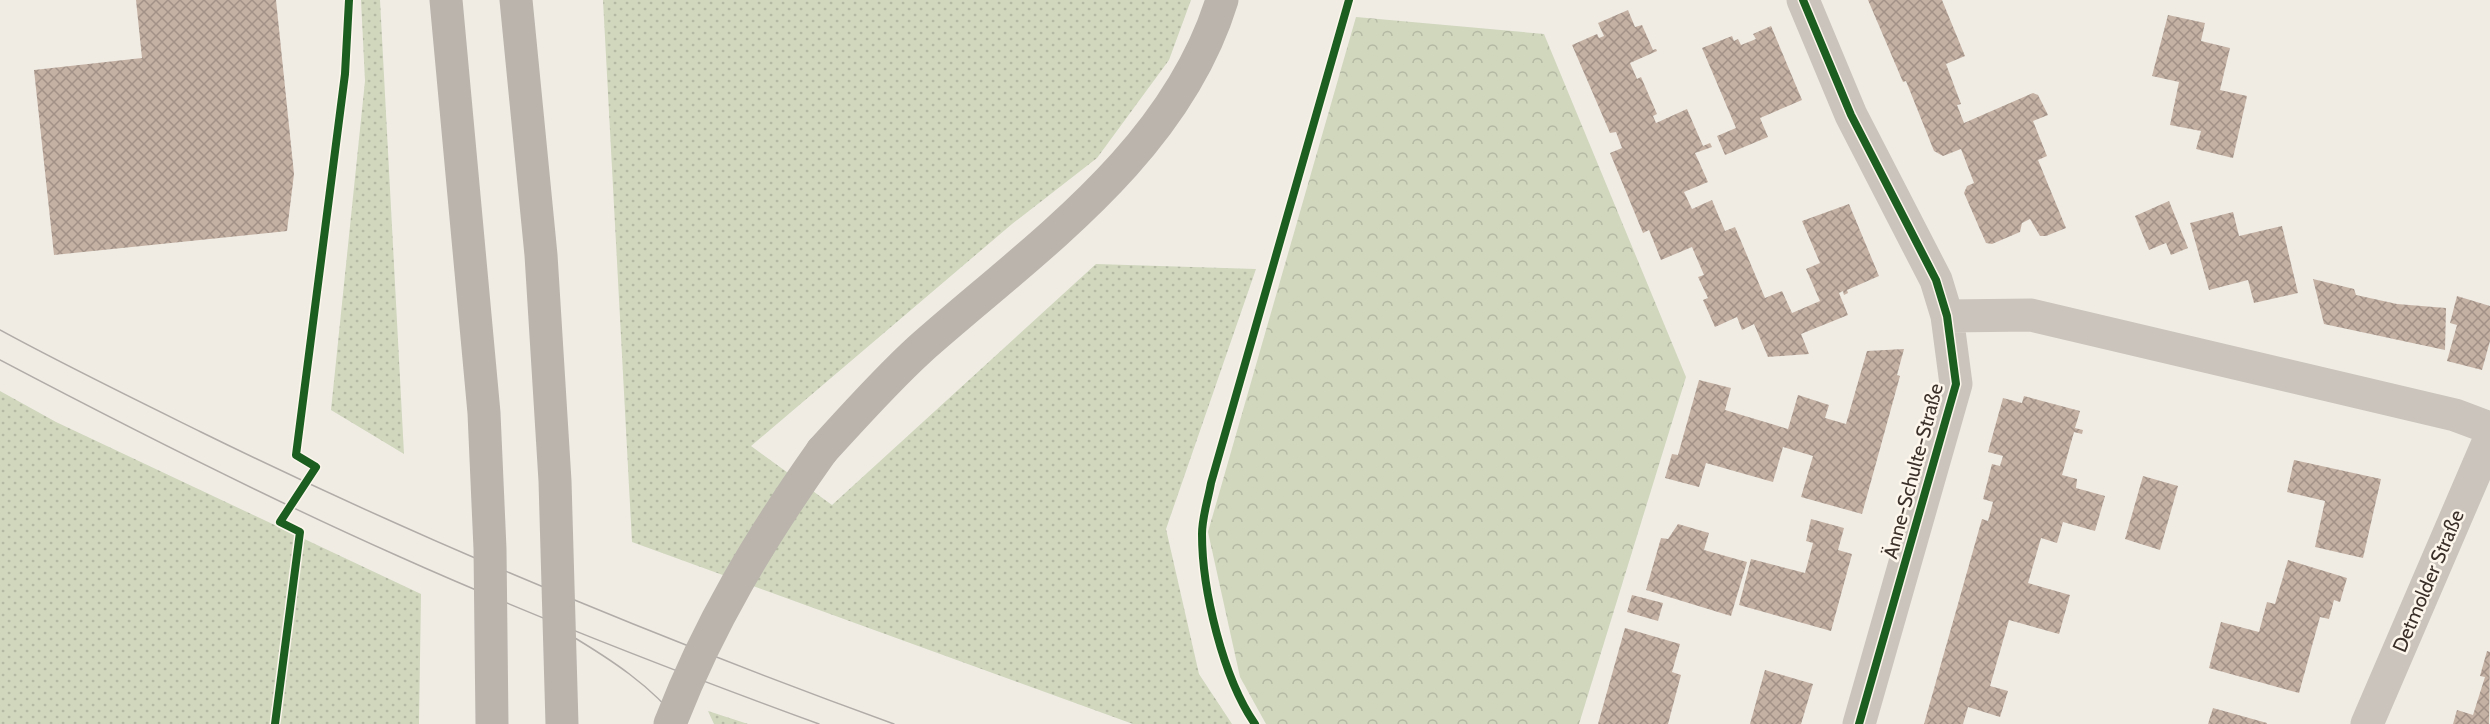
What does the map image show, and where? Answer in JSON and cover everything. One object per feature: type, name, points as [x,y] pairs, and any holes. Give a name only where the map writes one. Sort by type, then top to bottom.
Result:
[{"type":"main road","points":[[446,0],[484,413],[490,549],[492,724]]},
{"type":"main road","points":[[516,0],[541,255],[555,481],[562,724]]},
{"type":"main road","points":[[670,724],[709,633],[744,567],[782,507],[822,451],[870,398],[920,350],[1087,205],[1136,150],[1186,80],[1205,46],[1222,0]]},
{"type":"street","name":"Änne-Schulte-Straße","points":[[1803,0],[1851,115],[1936,279],[1947,316],[1956,384],[1859,724]]},
{"type":"street","points":[[1947,316],[2031,315],[2455,415],[2490,428]]},
{"type":"street","name":"Detmolder Straße","points":[[2367,724],[2490,438]]},
{"type":"green space","points":[[361,0],[380,0],[404,454],[331,410],[365,81]]},
{"type":"green space","points":[[603,0],[1191,0],[1169,60],[1097,158],[1012,224],[751,446],[832,505],[1096,264],[1256,269],[1166,529],[1199,674],[1232,724],[1133,724],[632,542]]},
{"type":"green space","points":[[1356,17],[1544,34],[1686,377],[1579,724],[1266,724],[1240,677],[1208,532]]},
{"type":"green space","points":[[0,391],[56,422],[421,594],[419,724],[0,724]]},
{"type":"green space","points":[[708,711],[748,724],[714,724]]},
{"type":"building","points":[[136,0],[276,0],[294,174],[287,231],[54,255],[34,70],[142,58]]},
{"type":"building","points":[[1868,0],[1942,0],[1965,56],[1946,64],[1961,104],[1957,105],[1964,123],[2033,93],[2038,95],[2048,115],[2033,121],[2047,156],[2038,160],[2066,228],[2040,236],[2030,219],[2022,223],[2020,232],[1992,244],[1986,243],[1964,193],[1967,186],[1974,183],[1961,149],[1943,156],[1934,151],[1906,81],[1903,82]]},
{"type":"building","points":[[1628,10],[1635,27],[1642,25],[1653,50],[1657,51],[1630,63],[1637,79],[1641,77],[1657,114],[1653,116],[1656,123],[1687,109],[1703,146],[1710,143],[1712,147],[1695,153],[1708,182],[1684,192],[1692,209],[1712,200],[1725,231],[1735,227],[1765,298],[1782,291],[1792,313],[1820,301],[1806,269],[1820,263],[1802,221],[1849,204],[1879,276],[1847,290],[1848,293],[1844,295],[1843,291],[1839,293],[1848,315],[1801,334],[1809,354],[1768,357],[1754,324],[1742,330],[1737,317],[1715,327],[1703,300],[1708,298],[1698,277],[1704,275],[1692,247],[1661,260],[1649,230],[1643,233],[1610,153],[1622,148],[1616,132],[1610,133],[1572,45],[1597,34],[1599,38],[1604,36],[1598,23]]},
{"type":"building","points":[[2168,15],[2205,23],[2201,41],[2230,48],[2220,90],[2247,96],[2233,158],[2196,149],[2201,131],[2170,125],[2179,82],[2152,76]]},
{"type":"building","points":[[1771,26],[1802,100],[1760,118],[1768,137],[1725,155],[1717,136],[1736,128],[1702,48],[1732,36],[1734,41],[1738,39],[1741,45],[1756,39],[1753,34]]},
{"type":"building","points":[[2169,201],[2188,248],[2171,255],[2166,243],[2149,250],[2135,216]]},
{"type":"building","points":[[2233,212],[2239,236],[2282,226],[2298,293],[2254,303],[2248,280],[2209,290],[2190,223]]},
{"type":"building","points":[[2313,279],[2354,289],[2356,295],[2397,304],[2446,308],[2445,350],[2324,324]]},
{"type":"building","points":[[2457,296],[2490,306],[2490,341],[2482,370],[2447,361],[2457,325],[2450,323]]},
{"type":"building","points":[[1904,349],[1897,375],[1900,376],[1862,514],[1801,497],[1813,456],[1783,447],[1773,482],[1706,463],[1699,487],[1665,478],[1672,454],[1678,455],[1699,380],[1731,388],[1725,410],[1788,429],[1798,395],[1829,405],[1825,418],[1846,424],[1867,351]]},
{"type":"building","points":[[2024,396],[2080,411],[2075,428],[2083,430],[2082,434],[2074,432],[2062,475],[2077,479],[2076,488],[2105,496],[2095,531],[2063,522],[2057,543],[2041,538],[2028,583],[2070,595],[2059,634],[2009,620],[1990,686],[2008,691],[2000,717],[1968,707],[1963,724],[1924,724],[1982,519],[1988,521],[1993,502],[1983,499],[1992,464],[2000,466],[2003,456],[1988,452],[2003,398],[2022,403]]},
{"type":"building","points":[[2294,460],[2381,479],[2363,558],[2315,547],[2325,501],[2287,492]]},
{"type":"building","points":[[2143,476],[2178,486],[2160,550],[2125,539]]},
{"type":"building","points":[[1811,519],[1844,528],[1838,550],[1852,554],[1831,631],[1739,605],[1751,559],[1805,573],[1813,543],[1806,541]]},
{"type":"building","points":[[1678,524],[1709,533],[1704,550],[1747,562],[1731,616],[1646,590],[1661,538],[1668,539]]},
{"type":"building","points":[[2288,560],[2347,578],[2340,602],[2334,600],[2329,619],[2320,617],[2299,693],[2209,668],[2221,622],[2259,632],[2267,602],[2275,604]]},
{"type":"building","points":[[1632,595],[1663,603],[1658,621],[1627,612]]},
{"type":"building","points":[[1625,628],[1680,644],[1672,672],[1681,675],[1668,724],[1598,724]]},
{"type":"building","points":[[2487,651],[2490,652],[2489,724],[2453,724],[2457,710],[2473,715],[2485,677],[2480,676]]},
{"type":"building","points":[[1765,670],[1813,684],[1801,724],[1750,724]]},
{"type":"building","points":[[2213,708],[2267,723],[2267,724],[2208,724]]},
{"type":"tram line","points":[[0,330],[286,473],[457,550],[718,658],[894,724]]},
{"type":"tram line","points":[[0,360],[297,510],[398,556],[607,644],[819,724]]},
{"type":"tram line","points":[[570,635],[644,685],[681,724]]},
{"type":"cycle path","points":[[275,724],[300,532],[280,522],[316,467],[296,455],[345,74],[349,0]]},
{"type":"cycle path","points":[[1255,724],[1233,683],[1216,633],[1203,556],[1203,521],[1211,483],[1349,0]]},
{"type":"cycle path","points":[[1803,0],[1851,115],[1936,280],[1947,316],[1956,384],[1859,724]]}]
